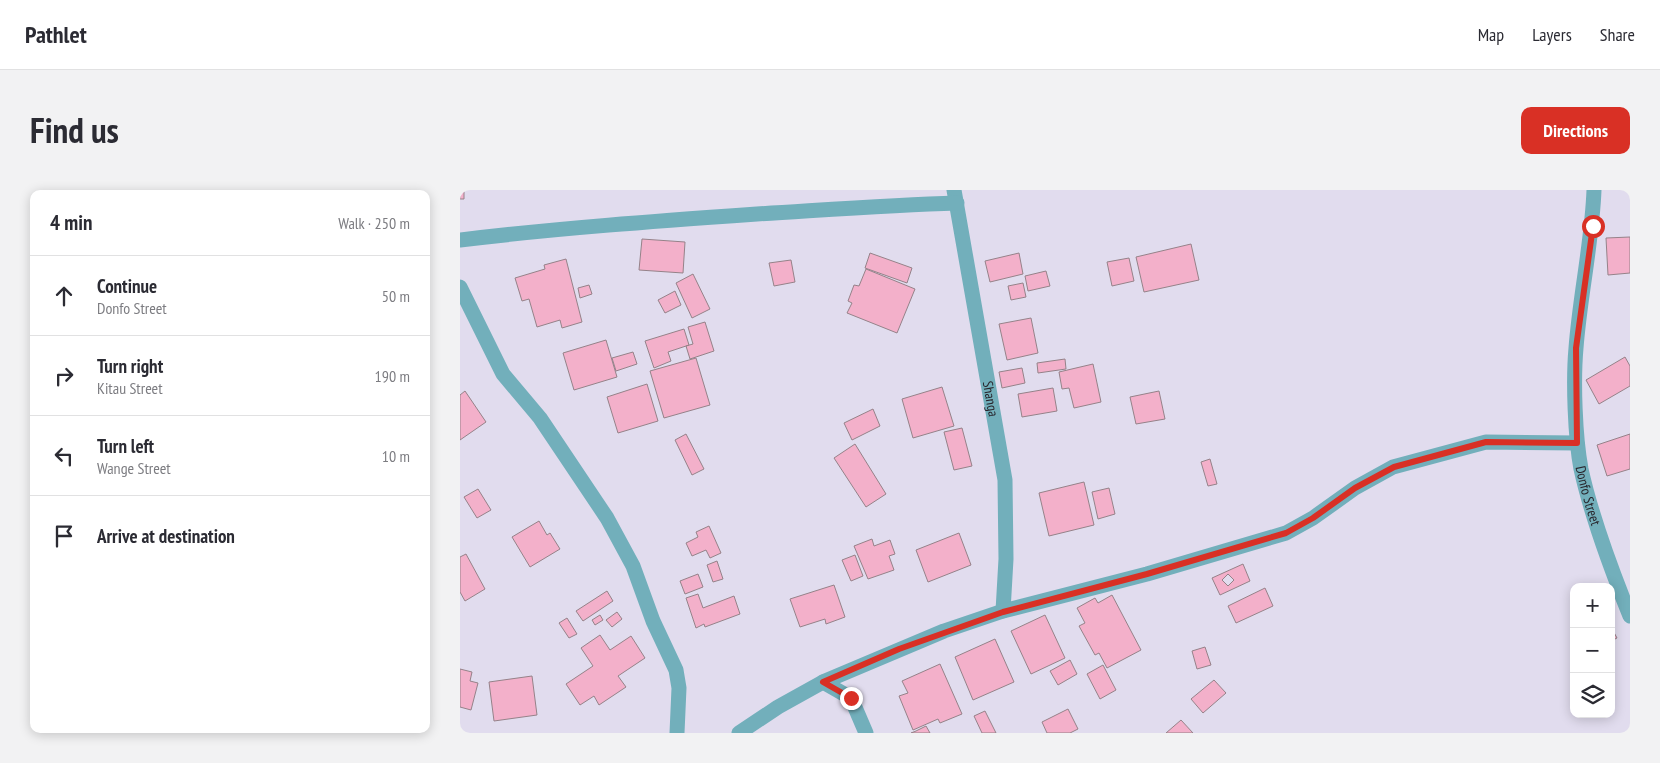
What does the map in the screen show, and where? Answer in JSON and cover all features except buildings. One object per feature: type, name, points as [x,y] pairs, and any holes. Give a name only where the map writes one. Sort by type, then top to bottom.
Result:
[{"type":"street","name":"Donfo Street","points":[[1594,190],[1593,226],[1576,348],[1577,443],[1592,508],[1614,576],[1630,616]]},
{"type":"street","points":[[460,240],[531,231],[886,205],[956,196]]},
{"type":"street","name":"Shanga","points":[[956,196],[1005,480],[1006,559],[1003,612]]},
{"type":"street","points":[[460,286],[502,374],[540,418],[607,518],[633,566],[653,621],[676,670],[679,688],[677,733]]},
{"type":"street","points":[[739,733],[778,707],[823,682],[899,649],[1003,612],[1147,574],[1286,533],[1313,518],[1355,488],[1394,467],[1486,442],[1577,443]]},
{"type":"street","points":[[823,682],[851,698],[866,733]]},
{"type":"route","points":[[851,698],[823,682],[944,631],[1003,612],[1147,574],[1286,533],[1313,518],[1355,488],[1394,467],[1486,442],[1577,443],[1576,348],[1593,226]]}]
